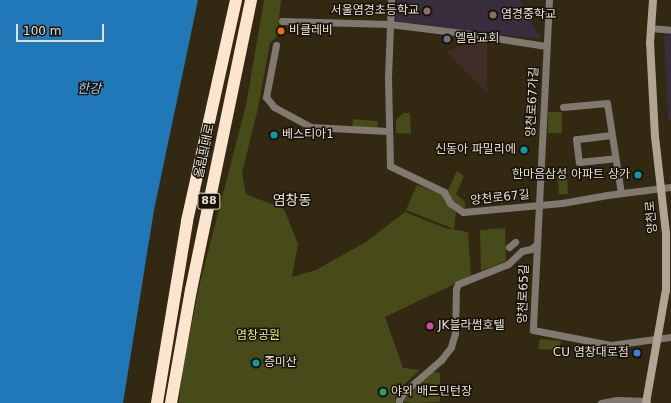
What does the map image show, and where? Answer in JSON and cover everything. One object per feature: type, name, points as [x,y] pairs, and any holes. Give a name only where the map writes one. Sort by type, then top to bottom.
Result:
[{"type":"highway","points":[[230,0],[231,24]]},
{"type":"highway","name":"올림픽대로","points":[[157,403],[187,221],[236,0]]},
{"type":"highway","name":"올림픽대로","points":[[171,403],[191,290],[251,0]]},
{"type":"main road","name":"양천로","points":[[646,402],[666,290],[666,233],[655,137],[650,28],[653,0]]},
{"type":"street","name":"양천로67길","points":[[391,0],[389,24],[388,131],[390,166],[444,192],[458,210],[463,212],[538,205],[671,187]]},
{"type":"street","name":"양천로67가길","points":[[538,205],[548,0]]},
{"type":"street","points":[[282,21],[389,24],[470,34],[546,46]]},
{"type":"street","points":[[650,28],[671,30]]},
{"type":"street","points":[[276,45],[266,97],[274,108],[311,126],[388,131]]},
{"type":"street","points":[[563,107],[607,103],[621,193]]},
{"type":"street","points":[[611,135],[576,139],[579,162],[615,158]]},
{"type":"street","name":"양천로65길","points":[[538,205],[533,330],[611,345],[658,339]]},
{"type":"street","points":[[399,403],[399,400],[404,392],[440,360],[451,347],[455,333],[456,289],[458,284],[508,264],[522,252],[531,249],[537,244]]},
{"type":"street","points":[[658,339],[671,337]]},
{"type":"street","points":[[601,403],[617,400],[646,402]]},
{"type":"shaded area","points":[[397,0],[520,0],[541,39],[395,22]]},
{"type":"shaded area","points":[[464,35],[481,37],[487,42],[487,93],[446,52],[462,45]]},
{"type":"shaded area","points":[[664,35],[671,35],[671,120],[668,120]]},
{"type":"green space","name":"염창공원","points":[[264,0],[281,0],[277,36],[270,43],[258,108],[242,173],[246,194],[284,209],[298,244],[292,277],[316,270],[366,242],[405,212],[445,228],[468,232],[471,276],[385,317],[403,368],[420,370],[400,388],[395,398],[396,403],[179,403],[182,372],[199,287],[246,105]]},
{"type":"green space","points":[[548,112],[562,112],[562,133],[548,133]]},
{"type":"green space","points":[[403,113],[410,113],[411,134],[396,133],[396,120]]},
{"type":"green space","points":[[353,119],[378,121],[377,130],[352,128]]},
{"type":"green space","points":[[457,171],[464,176],[456,194],[465,202],[465,211],[451,202],[447,192]]},
{"type":"green space","points":[[558,177],[567,177],[568,194],[559,194]]},
{"type":"green space","points":[[417,185],[442,195],[456,212],[454,229],[406,210]]},
{"type":"green space","points":[[505,228],[506,261],[481,271],[480,230]]},
{"type":"green space","points":[[540,339],[561,341],[559,350],[538,349]]},
{"type":"green space","points":[[433,372],[440,373],[440,402],[413,403],[402,401]]},
{"type":"water","name":"한강","points":[[0,0],[198,0],[154,210],[123,403],[0,403]]},
{"type":"place","name":"서울염경초등학교","points":[[427,11]]},
{"type":"place","name":"염경중학교","points":[[493,15]]},
{"type":"place","name":"비클레비","points":[[281,31]]},
{"type":"place","name":"엘림교회","points":[[447,39]]},
{"type":"place","name":"베스티아1","points":[[274,135]]},
{"type":"place","name":"신동아 파밀리에","points":[[524,150]]},
{"type":"place","name":"한마음삼성 아파트 상가","points":[[638,175]]},
{"type":"place","name":"JK블라썸호텔","points":[[430,326]]},
{"type":"place","name":"CU 염창대로점","points":[[637,353]]},
{"type":"place","name":"증미산","points":[[256,363]]},
{"type":"place","name":"야외 배드민턴장","points":[[383,392]]},
{"type":"district","name":"염창동","points":[[292,200]]}]
